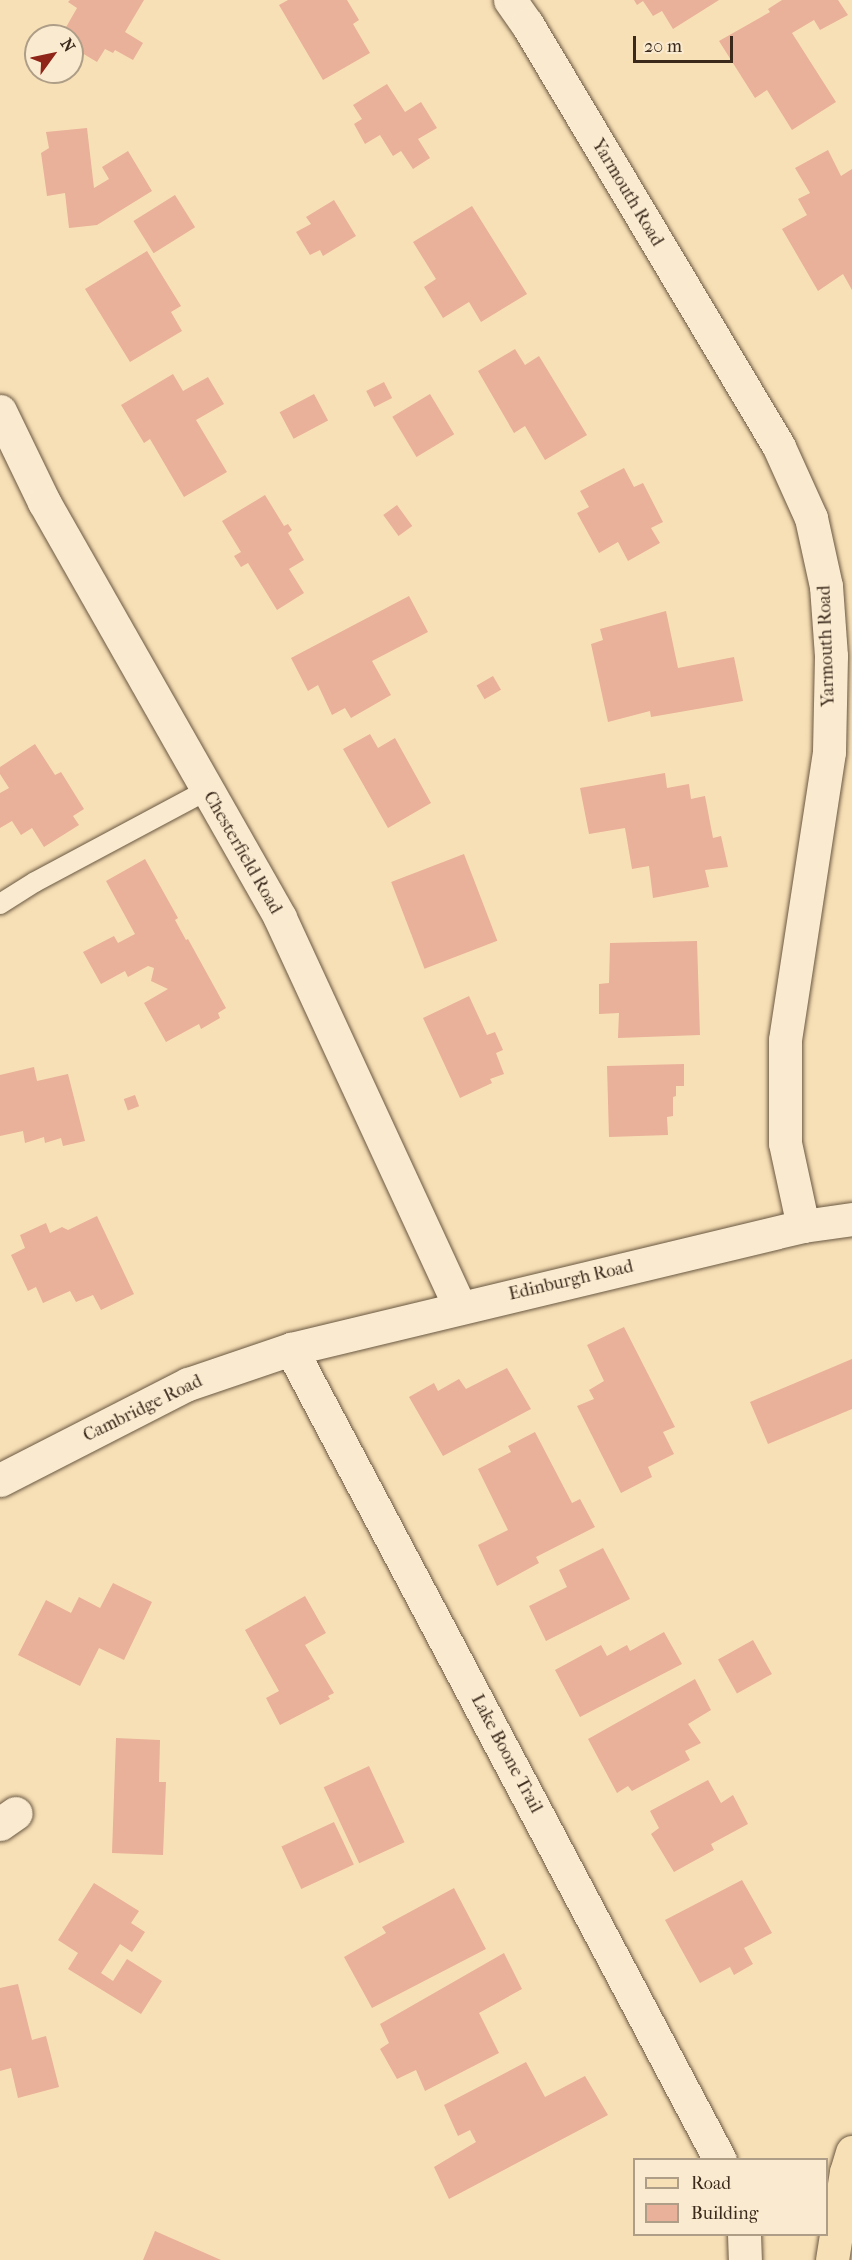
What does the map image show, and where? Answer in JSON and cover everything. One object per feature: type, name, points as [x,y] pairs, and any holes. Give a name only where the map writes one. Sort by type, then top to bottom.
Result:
[{"type":"main road","points":[[832,2260],[844,2168]]},
{"type":"street","name":"Yarmouth Road","points":[[510,0],[527,24],[778,447],[811,518],[826,586],[831,656],[829,752],[785,1040],[785,1143],[803,1226]]},
{"type":"street","name":"Chesterfield Road","points":[[0,411],[45,502],[280,918],[460,1307]]},
{"type":"street","name":"Edinburgh Road","points":[[291,1349],[803,1226],[852,1219]]},
{"type":"street","name":"Cambridge Road","points":[[0,1480],[188,1384],[291,1349]]},
{"type":"street","name":"Lake Boone Trail","points":[[291,1349],[719,2158]]},
{"type":"street","points":[[744,2236],[746,2260]]},
{"type":"lane","points":[[0,904],[35,882],[207,790]]},
{"type":"building","points":[[70,0],[144,0],[125,32],[143,43],[133,60],[115,50],[113,53],[105,49],[97,62],[84,54],[84,24],[68,24],[77,8],[68,2]]},
{"type":"building","points":[[288,0],[347,0],[359,20],[353,24],[370,53],[323,80],[279,5]]},
{"type":"building","points":[[634,0],[719,0],[673,29],[662,11],[653,16],[643,1],[637,5]]},
{"type":"building","points":[[782,0],[838,0],[848,15],[820,30],[814,20],[792,33],[836,102],[792,130],[767,90],[755,98],[719,41],[770,12],[768,9]]},
{"type":"building","points":[[387,84],[405,112],[421,102],[437,128],[418,139],[430,158],[413,169],[401,151],[393,156],[380,135],[365,144],[354,124],[362,119],[353,105]]},
{"type":"building","points":[[87,128],[94,188],[109,179],[102,167],[128,151],[152,191],[97,225],[69,228],[65,193],[47,196],[41,153],[49,148],[46,132]]},
{"type":"building","points":[[828,150],[841,176],[852,169],[852,290],[843,274],[818,291],[782,229],[807,215],[798,199],[810,193],[795,168]]},
{"type":"building","points":[[175,195],[195,227],[154,253],[133,221]]},
{"type":"building","points":[[334,200],[356,236],[323,256],[320,250],[310,255],[296,232],[311,224],[306,217]]},
{"type":"building","points":[[472,206],[527,294],[481,322],[469,302],[443,318],[424,287],[436,279],[413,242]]},
{"type":"building","points":[[147,251],[181,306],[171,312],[182,331],[130,362],[85,289]]},
{"type":"building","points":[[515,349],[525,365],[539,356],[587,435],[545,460],[525,426],[514,433],[478,371]]},
{"type":"building","points":[[173,374],[183,391],[208,377],[224,404],[196,420],[227,472],[184,497],[150,439],[144,443],[121,405]]},
{"type":"building","points":[[384,382],[392,398],[374,407],[366,391]]},
{"type":"building","points":[[314,394],[328,420],[294,439],[280,412]]},
{"type":"building","points":[[430,394],[454,434],[416,457],[392,417]]},
{"type":"building","points":[[624,468],[634,487],[643,483],[663,522],[651,528],[660,543],[628,561],[618,542],[599,553],[577,513],[589,507],[580,491]]},
{"type":"building","points":[[265,495],[284,526],[288,524],[292,530],[288,533],[304,560],[289,569],[304,593],[277,610],[248,563],[241,567],[234,556],[241,552],[222,521]]},
{"type":"building","points":[[397,505],[412,526],[399,536],[383,515]]},
{"type":"building","points":[[409,596],[428,632],[372,661],[391,695],[351,718],[345,708],[332,715],[318,685],[308,691],[291,658]]},
{"type":"building","points":[[666,611],[678,668],[734,657],[743,701],[651,717],[650,711],[608,722],[591,644],[603,640],[600,629]]},
{"type":"building","points":[[493,676],[501,690],[485,699],[477,686]]},
{"type":"building","points":[[370,734],[378,748],[395,738],[431,803],[388,828],[343,749]]},
{"type":"building","points":[[35,744],[55,775],[61,772],[84,809],[73,816],[79,825],[44,847],[32,828],[21,835],[12,821],[0,828],[0,793],[9,788],[0,774],[0,767]]},
{"type":"building","points":[[665,773],[667,788],[689,784],[691,799],[705,796],[713,838],[721,836],[728,867],[705,870],[709,887],[653,898],[649,866],[632,869],[625,828],[589,834],[580,788]]},
{"type":"building","points":[[464,854],[497,941],[425,969],[391,882]]},
{"type":"building","points":[[145,859],[178,918],[175,920],[226,1008],[218,1013],[220,1018],[201,1029],[199,1024],[166,1042],[144,1003],[168,989],[151,981],[154,968],[148,966],[128,977],[125,971],[101,984],[83,952],[114,936],[118,943],[135,934],[106,881]]},
{"type":"building","points":[[697,941],[700,1035],[618,1038],[619,1013],[599,1014],[599,984],[609,983],[610,943]]},
{"type":"building","points":[[469,996],[487,1035],[495,1032],[503,1050],[496,1053],[504,1074],[490,1079],[492,1083],[460,1098],[423,1018]]},
{"type":"building","points":[[684,1064],[684,1086],[676,1086],[676,1096],[673,1097],[673,1116],[667,1117],[668,1135],[609,1137],[607,1066]]},
{"type":"building","points":[[34,1067],[37,1081],[68,1074],[85,1141],[63,1146],[61,1138],[45,1143],[44,1137],[25,1143],[23,1131],[0,1136],[0,1075]]},
{"type":"building","points":[[135,1095],[139,1106],[128,1110],[124,1099]]},
{"type":"building","points":[[97,1216],[134,1294],[101,1310],[93,1295],[76,1302],[70,1291],[43,1303],[36,1287],[28,1291],[11,1255],[25,1248],[20,1235],[46,1223],[50,1233],[62,1227],[68,1230]]},
{"type":"building","points":[[624,1327],[675,1427],[663,1432],[674,1454],[648,1467],[652,1477],[621,1493],[577,1406],[594,1399],[589,1390],[604,1381],[587,1345]]},
{"type":"building","points":[[852,1359],[852,1409],[768,1444],[750,1402]]},
{"type":"building","points":[[507,1368],[531,1409],[443,1456],[409,1397],[434,1383],[438,1391],[459,1379],[466,1389]]},
{"type":"building","points":[[535,1432],[572,1503],[580,1499],[595,1527],[536,1557],[539,1563],[497,1586],[478,1545],[508,1530],[478,1469],[511,1452],[508,1446]]},
{"type":"building","points":[[603,1548],[630,1599],[546,1641],[529,1606],[567,1587],[559,1570]]},
{"type":"building","points":[[113,1583],[152,1602],[124,1660],[99,1648],[80,1686],[18,1655],[46,1600],[71,1613],[79,1597],[100,1608]]},
{"type":"building","points":[[305,1596],[326,1633],[305,1645],[334,1693],[328,1696],[330,1699],[280,1725],[266,1698],[279,1691],[245,1630]]},
{"type":"building","points":[[664,1632],[682,1664],[580,1717],[555,1670],[601,1645],[607,1656],[627,1645],[630,1651]]},
{"type":"building","points":[[753,1640],[772,1674],[737,1694],[718,1659]]},
{"type":"building","points":[[695,1679],[711,1710],[688,1724],[701,1743],[685,1751],[690,1760],[632,1791],[628,1786],[617,1793],[588,1739]]},
{"type":"building","points":[[116,1738],[160,1740],[159,1782],[166,1782],[163,1855],[112,1853]]},
{"type":"building","points":[[369,1766],[404,1842],[359,1863],[324,1787]]},
{"type":"building","points":[[708,1780],[721,1803],[733,1795],[748,1824],[711,1844],[714,1850],[674,1872],[651,1834],[659,1828],[650,1811]]},
{"type":"building","points":[[334,1822],[354,1865],[301,1889],[281,1847]]},
{"type":"building","points":[[742,1880],[772,1933],[744,1948],[753,1964],[734,1975],[730,1967],[700,1983],[665,1920]]},
{"type":"building","points":[[94,1883],[139,1911],[131,1923],[145,1932],[132,1952],[120,1944],[101,1973],[113,1981],[127,1959],[162,1981],[141,2014],[68,1969],[78,1953],[58,1940]]},
{"type":"building","points":[[454,1888],[486,1949],[372,2008],[344,1957],[386,1933],[382,1927]]},
{"type":"building","points":[[504,1953],[522,1989],[479,2013],[499,2053],[425,2091],[416,2070],[397,2079],[380,2049],[389,2043],[380,2024]]},
{"type":"building","points":[[18,1984],[32,2040],[46,2036],[59,2087],[18,2098],[11,2068],[0,2071],[0,1988]]},
{"type":"building","points":[[526,2062],[545,2097],[585,2076],[608,2115],[449,2199],[434,2167],[476,2142],[470,2130],[458,2136],[444,2105]]},
{"type":"building","points":[[155,2231],[221,2260],[143,2260]]}]
